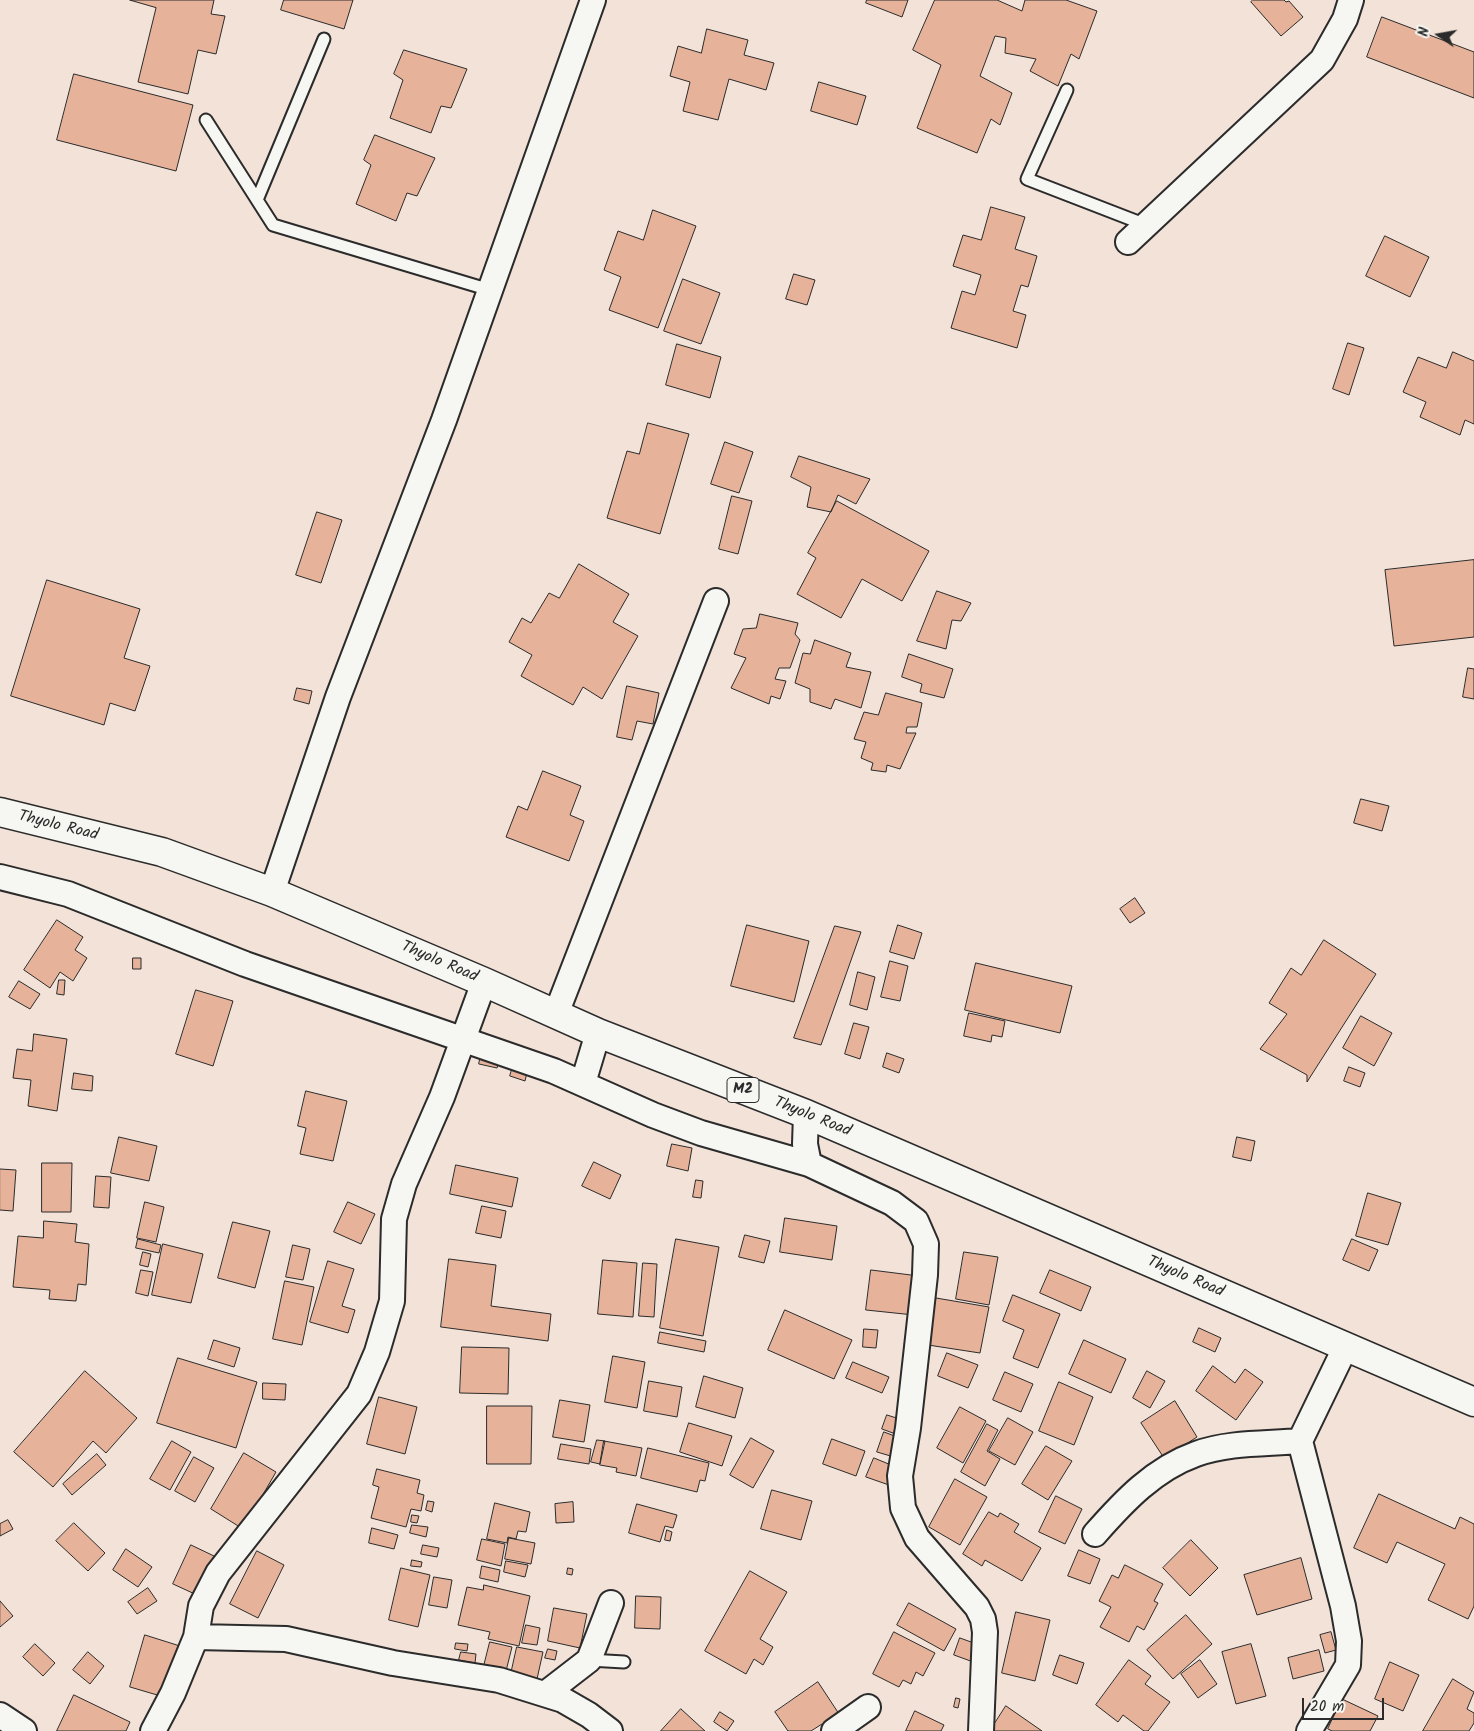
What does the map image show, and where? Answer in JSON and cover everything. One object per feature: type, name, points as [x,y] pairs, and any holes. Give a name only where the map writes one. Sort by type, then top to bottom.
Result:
[{"type":"highway","name":"Thyolo Road","points":[[0,812],[162,852],[272,892],[484,982],[598,1033],[806,1114],[1474,1402]]},
{"type":"street","points":[[272,892],[338,697],[444,420],[594,0]]},
{"type":"street","points":[[1128,242],[1322,60],[1345,19],[1351,0]]},
{"type":"street","points":[[556,1014],[716,601]]},
{"type":"street","points":[[0,877],[68,894],[245,964],[463,1038],[583,1083],[653,1115],[701,1133],[809,1164],[892,1203],[916,1221],[926,1244],[925,1275],[909,1418],[900,1476],[903,1508],[917,1538],[977,1607],[983,1619],[985,1632],[981,1731]]},
{"type":"street","points":[[153,1731],[173,1693],[196,1637],[201,1606],[218,1573],[360,1394],[377,1352],[392,1300],[394,1219],[404,1184],[442,1097],[484,982]]},
{"type":"street","points":[[583,1083],[598,1033]]},
{"type":"street","points":[[806,1114],[805,1144],[809,1164]]},
{"type":"street","points":[[1309,1731],[1348,1665],[1349,1641],[1343,1606],[1300,1441],[1345,1348]]},
{"type":"street","points":[[1095,1534],[1125,1501],[1166,1467],[1198,1453],[1230,1447],[1300,1441]]},
{"type":"street","points":[[545,1694],[589,1660],[611,1603]]},
{"type":"street","points":[[196,1637],[286,1639],[392,1663],[499,1680],[563,1700],[610,1731]]},
{"type":"street","points":[[834,1731],[868,1707]]},
{"type":"street","points":[[0,1715],[24,1731]]},
{"type":"lane","points":[[257,200],[324,39]]},
{"type":"lane","points":[[1067,90],[1028,179],[1146,225]]},
{"type":"lane","points":[[206,120],[273,224],[490,290]]},
{"type":"lane","points":[[589,1660],[624,1662]]},
{"type":"building","points":[[130,0],[214,0],[211,14],[225,16],[216,54],[198,50],[188,94],[138,82],[156,8]]},
{"type":"building","points":[[284,0],[353,0],[344,29],[281,10]]},
{"type":"building","points":[[867,0],[908,0],[902,17],[866,3]]},
{"type":"building","points":[[935,0],[997,0],[1022,11],[1025,0],[1066,0],[1097,11],[1079,59],[1071,54],[1058,86],[1030,71],[1036,59],[1005,53],[1006,38],[995,36],[980,76],[1012,93],[1000,125],[991,119],[977,153],[917,128],[941,65],[913,50]]},
{"type":"building","points":[[1253,0],[1289,1],[1303,17],[1281,36],[1251,2]]},
{"type":"building","points":[[1382,17],[1474,52],[1474,98],[1367,57]]},
{"type":"building","points":[[707,29],[748,40],[744,55],[774,63],[766,90],[729,79],[718,120],[683,111],[690,82],[670,76],[678,46],[701,53]]},
{"type":"building","points":[[404,50],[467,69],[451,108],[441,106],[431,133],[390,118],[403,80],[394,74]]},
{"type":"building","points":[[74,74],[193,105],[176,171],[57,140]]},
{"type":"building","points":[[819,82],[866,96],[857,125],[811,111]]},
{"type":"building","points":[[375,135],[435,158],[417,196],[407,193],[396,221],[356,204],[371,165],[364,160]]},
{"type":"building","points":[[991,207],[1025,217],[1015,249],[1037,256],[1028,287],[1021,285],[1013,311],[1026,315],[1017,348],[951,328],[962,291],[975,295],[981,275],[953,266],[963,235],[981,240]]},
{"type":"building","points":[[653,210],[696,226],[658,328],[609,310],[621,277],[604,270],[618,231],[643,240]]},
{"type":"building","points":[[1385,236],[1429,257],[1410,297],[1366,276]]},
{"type":"building","points":[[794,274],[815,280],[807,305],[786,299]]},
{"type":"building","points":[[683,279],[720,293],[701,344],[664,331]]},
{"type":"building","points":[[1348,343],[1364,348],[1349,395],[1333,389]]},
{"type":"building","points":[[677,344],[721,357],[710,398],[666,385]]},
{"type":"building","points":[[1453,352],[1474,361],[1474,424],[1465,420],[1460,435],[1420,417],[1426,402],[1403,392],[1418,357],[1446,368]]},
{"type":"building","points":[[648,423],[689,434],[660,534],[607,518],[627,451],[639,454]]},
{"type":"building","points":[[725,442],[753,452],[739,493],[711,484]]},
{"type":"building","points":[[799,456],[870,479],[856,504],[838,495],[831,512],[807,507],[811,487],[791,477]]},
{"type":"building","points":[[732,496],[752,501],[738,554],[719,549]]},
{"type":"building","points":[[837,501],[929,551],[902,601],[862,579],[841,618],[797,594],[816,558],[808,553]]},
{"type":"building","points":[[317,512],[342,520],[321,583],[296,575]]},
{"type":"building","points":[[1474,560],[1474,637],[1394,646],[1385,570]]},
{"type":"building","points":[[579,564],[629,594],[613,622],[638,636],[602,699],[583,687],[573,705],[521,676],[532,655],[509,642],[522,618],[531,623],[549,593],[559,598]]},
{"type":"building","points":[[47,580],[140,609],[124,658],[150,666],[135,711],[110,703],[104,725],[11,696]]},
{"type":"building","points":[[937,591],[971,603],[961,621],[952,620],[946,649],[917,641]]},
{"type":"building","points":[[760,614],[798,623],[795,634],[800,640],[790,668],[779,668],[775,679],[786,681],[780,699],[771,696],[769,704],[731,688],[746,658],[734,654],[743,629],[756,628]]},
{"type":"building","points":[[815,640],[851,653],[846,667],[871,672],[861,708],[835,699],[831,709],[810,702],[810,689],[795,683],[803,653],[810,654]]},
{"type":"building","points":[[909,654],[953,669],[944,698],[920,692],[922,684],[902,677]]},
{"type":"building","points":[[1468,668],[1474,669],[1474,699],[1463,697]]},
{"type":"building","points":[[627,686],[659,693],[653,724],[637,721],[632,740],[617,737]]},
{"type":"building","points":[[297,688],[312,691],[309,704],[294,700]]},
{"type":"building","points":[[886,693],[922,703],[917,727],[907,727],[906,733],[916,733],[900,769],[887,765],[886,772],[871,770],[873,763],[861,758],[866,742],[854,739],[864,712],[878,715]]},
{"type":"building","points":[[543,771],[581,786],[570,815],[584,821],[569,861],[506,837],[518,806],[527,810]]},
{"type":"building","points":[[1361,799],[1389,806],[1382,831],[1354,823]]},
{"type":"building","points":[[1135,898],[1145,913],[1130,923],[1120,909]]},
{"type":"building","points":[[57,920],[83,937],[75,950],[87,958],[73,981],[60,972],[50,988],[24,970]]},
{"type":"building","points":[[747,925],[809,941],[794,1002],[731,986]]},
{"type":"building","points":[[898,925],[922,933],[914,959],[890,952]]},
{"type":"building","points":[[835,926],[861,932],[821,1045],[794,1038]]},
{"type":"building","points":[[1324,940],[1376,974],[1307,1082],[1307,1075],[1260,1049],[1287,1014],[1269,1003],[1291,968],[1301,975]]},
{"type":"building","points":[[133,958],[141,958],[141,969],[133,969]]},
{"type":"building","points":[[890,961],[908,966],[900,1001],[881,997]]},
{"type":"building","points":[[976,963],[1072,986],[1060,1033],[965,1010]]},
{"type":"building","points":[[858,972],[875,977],[867,1010],[850,1005]]},
{"type":"building","points":[[59,980],[65,980],[64,995],[57,994]]},
{"type":"building","points":[[19,981],[40,994],[30,1009],[9,997]]},
{"type":"building","points":[[196,990],[233,1001],[213,1066],[176,1054]]},
{"type":"building","points":[[969,1013],[1005,1021],[1002,1037],[992,1035],[991,1042],[964,1036]]},
{"type":"building","points":[[1361,1016],[1392,1033],[1374,1066],[1343,1048]]},
{"type":"building","points":[[854,1023],[869,1027],[860,1059],[845,1054]]},
{"type":"building","points":[[34,1034],[67,1039],[57,1111],[28,1106],[31,1080],[13,1078],[17,1049],[32,1051]]},
{"type":"building","points":[[482,1051],[501,1055],[497,1068],[479,1064]]},
{"type":"building","points":[[887,1053],[904,1059],[899,1073],[883,1067]]},
{"type":"building","points":[[514,1063],[528,1068],[525,1081],[510,1076]]},
{"type":"building","points":[[1349,1067],[1365,1073],[1360,1087],[1344,1081]]},
{"type":"building","points":[[74,1073],[93,1076],[92,1091],[72,1089]]},
{"type":"building","points":[[306,1091],[347,1101],[333,1161],[300,1154],[306,1128],[298,1126]]},
{"type":"building","points":[[119,1137],[157,1146],[149,1181],[111,1173]]},
{"type":"building","points":[[1237,1137],[1255,1141],[1251,1161],[1233,1157]]},
{"type":"building","points":[[672,1144],[692,1148],[688,1171],[667,1166]]},
{"type":"building","points":[[594,1162],[621,1175],[610,1199],[582,1186]]},
{"type":"building","points":[[42,1163],[72,1163],[71,1212],[42,1212]]},
{"type":"building","points":[[456,1165],[518,1178],[512,1207],[450,1194]]},
{"type":"building","points":[[0,1169],[16,1170],[13,1211],[0,1210]]},
{"type":"building","points":[[96,1176],[111,1177],[109,1208],[94,1207]]},
{"type":"building","points":[[696,1180],[703,1181],[701,1198],[693,1197]]},
{"type":"building","points":[[1368,1193],[1401,1203],[1388,1245],[1356,1236]]},
{"type":"building","points":[[145,1202],[164,1207],[156,1242],[137,1238]]},
{"type":"building","points":[[348,1202],[375,1214],[361,1244],[334,1232]]},
{"type":"building","points":[[482,1206],[506,1211],[501,1238],[476,1233]]},
{"type":"building","points":[[785,1218],[837,1226],[832,1260],[780,1252]]},
{"type":"building","points":[[44,1221],[77,1224],[75,1242],[89,1244],[86,1285],[78,1284],[76,1301],[49,1299],[50,1290],[13,1287],[18,1236],[43,1238]]},
{"type":"building","points":[[233,1222],[270,1231],[255,1288],[218,1278]]},
{"type":"building","points":[[745,1235],[770,1241],[764,1263],[739,1257]]},
{"type":"building","points":[[138,1239],[161,1245],[159,1253],[136,1248]]},
{"type":"building","points":[[676,1239],[719,1247],[703,1336],[660,1328]]},
{"type":"building","points":[[1352,1239],[1378,1250],[1369,1271],[1343,1260]]},
{"type":"building","points":[[163,1244],[203,1254],[191,1303],[152,1295]]},
{"type":"building","points":[[293,1245],[310,1249],[303,1280],[286,1277]]},
{"type":"building","points":[[143,1252],[151,1254],[148,1267],[140,1265]]},
{"type":"building","points":[[964,1252],[998,1257],[989,1305],[956,1299]]},
{"type":"building","points":[[449,1259],[496,1265],[491,1306],[551,1314],[548,1341],[441,1327]]},
{"type":"building","points":[[603,1260],[637,1263],[633,1317],[598,1314]]},
{"type":"building","points":[[328,1261],[354,1269],[342,1306],[355,1310],[348,1333],[310,1322]]},
{"type":"building","points":[[643,1263],[657,1264],[654,1317],[639,1316]]},
{"type":"building","points":[[141,1270],[153,1272],[148,1296],[136,1293]]},
{"type":"building","points":[[871,1270],[919,1276],[914,1315],[866,1310]]},
{"type":"building","points":[[1050,1270],[1091,1287],[1081,1311],[1040,1293]]},
{"type":"building","points":[[285,1281],[314,1287],[302,1345],[273,1339]]},
{"type":"building","points":[[1013,1295],[1060,1314],[1038,1368],[1013,1358],[1024,1330],[1003,1321]]},
{"type":"building","points":[[936,1298],[989,1307],[980,1353],[928,1345]]},
{"type":"building","points":[[785,1310],[852,1340],[834,1379],[768,1350]]},
{"type":"building","points":[[1199,1328],[1221,1338],[1215,1352],[1193,1342]]},
{"type":"building","points":[[864,1329],[878,1330],[876,1348],[863,1347]]},
{"type":"building","points":[[660,1332],[706,1341],[704,1352],[658,1343]]},
{"type":"building","points":[[214,1340],[240,1348],[234,1367],[208,1359]]},
{"type":"building","points":[[1084,1340],[1126,1359],[1111,1393],[1069,1374]]},
{"type":"building","points":[[462,1347],[509,1348],[508,1394],[460,1393]]},
{"type":"building","points":[[947,1353],[978,1365],[968,1388],[938,1376]]},
{"type":"building","points":[[613,1356],[645,1362],[637,1408],[605,1402]]},
{"type":"building","points":[[178,1358],[257,1382],[236,1448],[157,1423]]},
{"type":"building","points":[[853,1362],[889,1377],[882,1393],[846,1378]]},
{"type":"building","points":[[1213,1366],[1235,1383],[1245,1369],[1263,1382],[1236,1420],[1196,1391]]},
{"type":"building","points":[[85,1371],[137,1418],[106,1453],[93,1441],[53,1487],[14,1452]]},
{"type":"building","points":[[1147,1371],[1165,1381],[1150,1408],[1133,1398]]},
{"type":"building","points":[[1005,1372],[1033,1384],[1021,1412],[993,1400]]},
{"type":"building","points":[[704,1376],[743,1388],[735,1418],[696,1407]]},
{"type":"building","points":[[649,1381],[682,1387],[677,1417],[644,1411]]},
{"type":"building","points":[[1059,1382],[1093,1397],[1074,1445],[1039,1431]]},
{"type":"building","points":[[263,1383],[286,1384],[285,1400],[263,1399]]},
{"type":"building","points":[[379,1397],[417,1407],[405,1454],[367,1444]]},
{"type":"building","points":[[560,1400],[590,1405],[584,1442],[553,1437]]},
{"type":"building","points":[[1175,1401],[1197,1437],[1164,1458],[1141,1423]]},
{"type":"building","points":[[487,1406],[532,1406],[531,1464],[487,1464]]},
{"type":"building","points":[[960,1407],[986,1421],[963,1463],[937,1448]]},
{"type":"building","points":[[887,1415],[906,1421],[901,1436],[882,1429]]},
{"type":"building","points":[[1008,1418],[1033,1432],[1015,1465],[989,1451]]},
{"type":"building","points":[[689,1423],[732,1436],[722,1466],[680,1452]]},
{"type":"building","points":[[987,1424],[998,1430],[987,1451],[1000,1459],[985,1486],[961,1472]]},
{"type":"building","points":[[884,1432],[900,1438],[894,1457],[877,1452]]},
{"type":"building","points":[[751,1438],[774,1451],[753,1488],[730,1475]]},
{"type":"building","points":[[832,1439],[865,1451],[856,1476],[823,1464]]},
{"type":"building","points":[[597,1440],[605,1441],[600,1464],[591,1462]]},
{"type":"building","points":[[172,1441],[191,1452],[170,1490],[150,1479]]},
{"type":"building","points":[[604,1441],[642,1448],[636,1476],[616,1472],[617,1468],[600,1465]]},
{"type":"building","points":[[561,1444],[591,1449],[589,1464],[558,1459]]},
{"type":"building","points":[[1046,1446],[1072,1461],[1048,1500],[1022,1484]]},
{"type":"building","points":[[648,1448],[709,1463],[705,1481],[700,1480],[697,1492],[641,1478]]},
{"type":"building","points":[[244,1453],[276,1472],[243,1529],[211,1509]]},
{"type":"building","points":[[97,1454],[106,1465],[72,1495],[63,1484]]},
{"type":"building","points":[[194,1457],[214,1468],[195,1502],[175,1491]]},
{"type":"building","points":[[874,1458],[896,1467],[889,1485],[866,1477]]},
{"type":"building","points":[[377,1469],[420,1480],[417,1493],[424,1495],[421,1511],[411,1509],[406,1527],[371,1518],[379,1487],[373,1485]]},
{"type":"building","points":[[955,1479],[987,1497],[960,1545],[929,1527]]},
{"type":"building","points":[[772,1490],[812,1501],[801,1540],[761,1529]]},
{"type":"building","points":[[1379,1494],[1455,1529],[1460,1517],[1474,1524],[1474,1606],[1468,1619],[1428,1600],[1445,1564],[1397,1542],[1387,1563],[1354,1548]]},
{"type":"building","points":[[1056,1496],[1082,1509],[1065,1544],[1039,1532]]},
{"type":"building","points":[[428,1501],[434,1502],[432,1512],[426,1510]]},
{"type":"building","points":[[573,1502],[574,1522],[556,1523],[555,1504]]},
{"type":"building","points":[[495,1503],[530,1512],[526,1532],[518,1531],[516,1539],[508,1537],[507,1543],[487,1539]]},
{"type":"building","points":[[637,1504],[677,1515],[673,1528],[665,1526],[660,1542],[629,1533]]},
{"type":"building","points":[[989,1512],[998,1517],[1000,1513],[1019,1524],[1014,1532],[1041,1548],[1022,1581],[985,1560],[982,1566],[963,1554]]},
{"type":"building","points":[[412,1515],[419,1516],[417,1523],[411,1522]]},
{"type":"building","points":[[8,1520],[13,1529],[0,1536],[0,1524]]},
{"type":"building","points":[[74,1523],[105,1553],[88,1571],[56,1541]]},
{"type":"building","points":[[412,1525],[428,1527],[426,1537],[410,1533]]},
{"type":"building","points":[[372,1528],[398,1535],[394,1549],[369,1543]]},
{"type":"building","points":[[667,1530],[672,1532],[670,1541],[665,1540]]},
{"type":"building","points":[[509,1538],[535,1543],[531,1564],[505,1559]]},
{"type":"building","points":[[482,1539],[505,1544],[501,1566],[477,1560]]},
{"type":"building","points":[[1191,1540],[1218,1568],[1190,1596],[1163,1568]]},
{"type":"building","points":[[191,1545],[214,1556],[197,1595],[173,1584]]},
{"type":"building","points":[[423,1545],[439,1548],[437,1557],[421,1554]]},
{"type":"building","points":[[126,1549],[152,1567],[138,1587],[113,1570]]},
{"type":"building","points":[[1079,1550],[1100,1559],[1090,1584],[1068,1576]]},
{"type":"building","points":[[257,1551],[284,1565],[258,1618],[230,1604]]},
{"type":"building","points":[[1301,1558],[1312,1599],[1257,1615],[1244,1575]]},
{"type":"building","points":[[412,1560],[422,1562],[421,1567],[411,1566]]},
{"type":"building","points":[[506,1561],[528,1565],[525,1577],[504,1572]]},
{"type":"building","points":[[1125,1565],[1163,1584],[1154,1601],[1158,1603],[1144,1630],[1137,1626],[1129,1642],[1100,1627],[1111,1607],[1099,1601],[1112,1575],[1118,1578]]},
{"type":"building","points":[[482,1566],[500,1570],[498,1582],[480,1578]]},
{"type":"building","points":[[401,1568],[430,1575],[418,1627],[389,1620]]},
{"type":"building","points":[[568,1568],[573,1569],[572,1575],[567,1574]]},
{"type":"building","points":[[750,1571],[787,1592],[760,1639],[773,1647],[763,1665],[754,1659],[746,1674],[705,1651]]},
{"type":"building","points":[[434,1577],[452,1580],[447,1608],[429,1605]]},
{"type":"building","points":[[484,1585],[530,1596],[519,1646],[488,1639],[490,1632],[458,1625],[467,1587],[483,1590]]},
{"type":"building","points":[[148,1588],[157,1601],[137,1614],[128,1602]]},
{"type":"building","points":[[636,1596],[661,1597],[660,1629],[635,1628]]},
{"type":"building","points":[[0,1601],[13,1616],[0,1627]]},
{"type":"building","points":[[909,1603],[956,1629],[944,1651],[897,1625]]},
{"type":"building","points":[[554,1608],[587,1614],[580,1648],[548,1641]]},
{"type":"building","points":[[1016,1612],[1050,1620],[1035,1681],[1002,1673]]},
{"type":"building","points":[[1186,1615],[1212,1644],[1173,1679],[1147,1650]]},
{"type":"building","points":[[526,1625],[540,1628],[537,1645],[522,1643]]},
{"type":"building","points":[[894,1632],[935,1653],[923,1676],[916,1672],[911,1684],[903,1680],[899,1687],[873,1674]]},
{"type":"building","points":[[1331,1632],[1336,1650],[1325,1653],[1320,1635]]},
{"type":"building","points":[[145,1635],[180,1646],[164,1697],[130,1687]]},
{"type":"building","points":[[960,1638],[982,1646],[976,1663],[954,1655]]},
{"type":"building","points":[[490,1642],[512,1647],[506,1671],[484,1666]]},
{"type":"building","points":[[456,1643],[468,1644],[467,1651],[455,1649]]},
{"type":"building","points":[[35,1644],[55,1663],[43,1676],[23,1657]]},
{"type":"building","points":[[1251,1644],[1266,1696],[1236,1704],[1222,1652]]},
{"type":"building","points":[[517,1647],[543,1652],[537,1679],[511,1674]]},
{"type":"building","points":[[548,1649],[557,1651],[555,1660],[545,1658]]},
{"type":"building","points":[[1319,1650],[1324,1671],[1293,1679],[1288,1658]]},
{"type":"building","points":[[88,1652],[104,1666],[90,1684],[73,1670]]},
{"type":"building","points":[[461,1652],[476,1654],[475,1663],[459,1660]]},
{"type":"building","points":[[1060,1655],[1084,1663],[1077,1684],[1053,1675]]},
{"type":"building","points":[[1129,1660],[1151,1676],[1145,1684],[1170,1702],[1148,1731],[1144,1731],[1123,1715],[1118,1722],[1096,1705]]},
{"type":"building","points":[[1200,1660],[1217,1684],[1198,1698],[1181,1674]]},
{"type":"building","points":[[1390,1662],[1419,1675],[1403,1711],[1375,1699]]},
{"type":"building","points":[[1453,1679],[1474,1692],[1467,1709],[1474,1713],[1474,1723],[1469,1731],[1423,1731]]},
{"type":"building","points":[[818,1682],[843,1720],[827,1731],[822,1724],[811,1731],[788,1731],[775,1712]]},
{"type":"building","points":[[74,1695],[130,1722],[126,1731],[57,1731]]},
{"type":"building","points":[[956,1698],[960,1699],[958,1708],[954,1707]]},
{"type":"building","points":[[1342,1699],[1378,1716],[1370,1731],[1332,1731],[1328,1729]]},
{"type":"building","points":[[1006,1706],[1042,1731],[990,1731]]},
{"type":"building","points":[[681,1709],[705,1731],[661,1731]]},
{"type":"building","points":[[915,1711],[944,1725],[941,1731],[906,1731]]},
{"type":"building","points":[[720,1712],[734,1721],[727,1731],[714,1722]]}]
